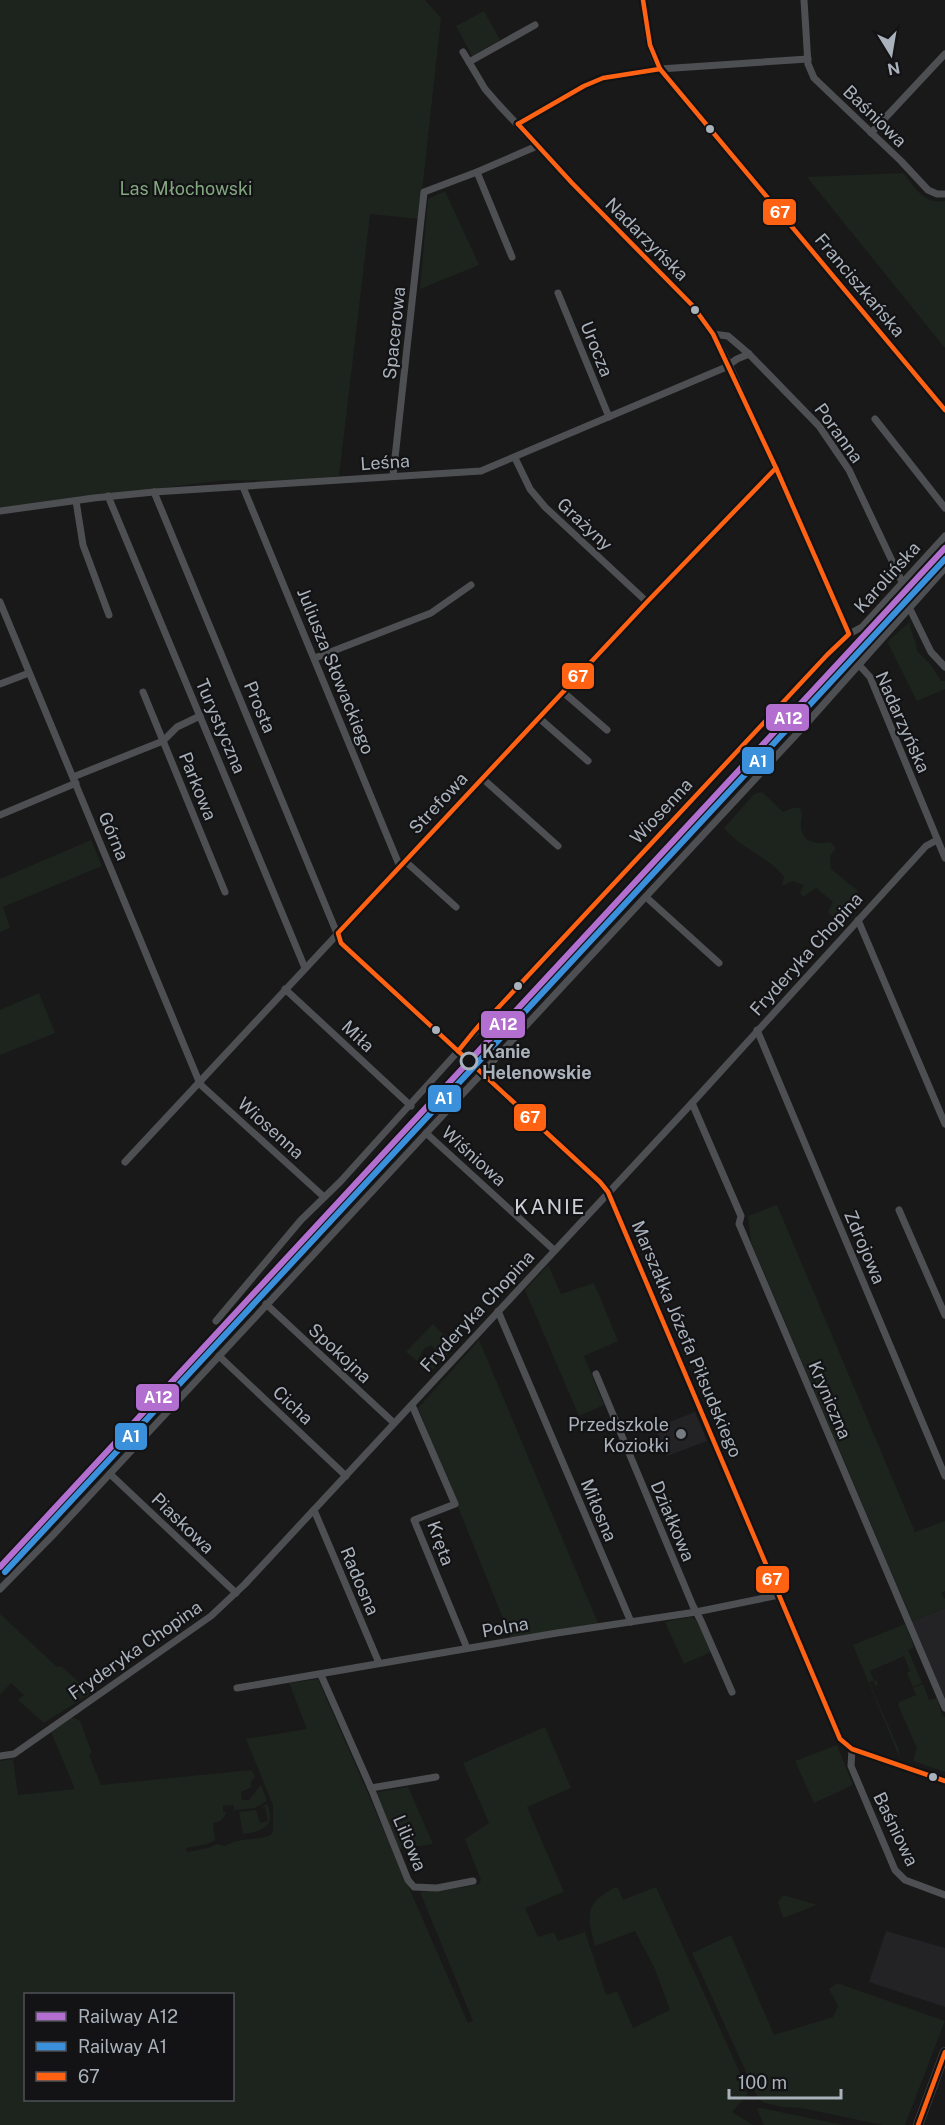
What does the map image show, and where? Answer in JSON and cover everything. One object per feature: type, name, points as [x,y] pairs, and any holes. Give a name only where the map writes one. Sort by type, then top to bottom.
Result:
[{"type":"main road","points":[[918,2125],[945,2052]]},
{"type":"street","points":[[643,0],[652,50],[660,69]]},
{"type":"street","points":[[518,124],[584,86],[603,78],[660,69],[808,59],[804,0]]},
{"type":"street","points":[[469,62],[535,25]]},
{"type":"street","name":"Nadarzyńska","points":[[463,51],[485,89],[608,221],[692,305],[713,334],[730,365],[849,634]]},
{"type":"street","points":[[871,133],[945,54]]},
{"type":"street","name":"Baśniowa","points":[[808,59],[810,73],[814,78],[929,192],[945,194]]},
{"type":"street","name":"Franciszkańska","points":[[660,69],[945,410]]},
{"type":"street","points":[[512,257],[477,172],[537,146]]},
{"type":"street","name":"Spacerowa","points":[[393,476],[424,192],[477,172]]},
{"type":"street","name":"Urocza","points":[[558,293],[609,417]]},
{"type":"street","name":"Poranna","points":[[713,334],[728,336],[749,354],[819,426],[849,470],[903,584]]},
{"type":"street","name":"Leśna","points":[[0,512],[108,496],[154,492],[478,471],[514,458],[730,365],[737,358],[749,354]]},
{"type":"street","points":[[875,419],[945,508]]},
{"type":"street","name":"Grażyny","points":[[514,458],[530,489],[545,507],[647,602]]},
{"type":"street","name":"Strefowa","points":[[125,1162],[647,602],[776,468]]},
{"type":"street","name":"Juliusza Słowackiego","points":[[243,487],[403,864]]},
{"type":"street","name":"Prosta","points":[[154,492],[338,933]]},
{"type":"street","name":"Turystyczna","points":[[108,496],[305,968]]},
{"type":"street","points":[[76,501],[83,545],[109,615]]},
{"type":"street","name":"Karolińska","points":[[849,634],[862,627],[945,536]]},
{"type":"street","points":[[0,1589],[110,1474],[860,666],[945,568]]},
{"type":"street","points":[[315,658],[431,613],[471,585]]},
{"type":"street","name":"Górna","points":[[0,602],[199,1082]]},
{"type":"street","points":[[909,607],[931,652],[945,668]]},
{"type":"street","name":"Wiosenna","points":[[216,1321],[263,1264],[411,1106],[480,1027],[491,1020],[496,1010],[849,634]]},
{"type":"street","name":"Nadarzyńska","points":[[860,666],[870,677],[945,858]]},
{"type":"street","points":[[0,684],[29,673]]},
{"type":"street","name":"Parkowa","points":[[143,692],[225,892]]},
{"type":"street","points":[[563,692],[607,730]]},
{"type":"street","points":[[0,815],[164,741],[177,727],[200,716]]},
{"type":"street","points":[[539,718],[588,761]]},
{"type":"street","points":[[482,778],[558,846]]},
{"type":"street","name":"Fryderyka Chopina","points":[[0,1756],[14,1754],[211,1616],[236,1593],[692,1103],[926,846],[937,840]]},
{"type":"street","points":[[403,864],[456,907]]},
{"type":"street","points":[[646,897],[719,963]]},
{"type":"street","points":[[858,920],[945,1124]]},
{"type":"street","name":"Marszałka Józefa Piłsudskiego","points":[[338,933],[341,943],[600,1182],[608,1192],[836,1732],[843,1743],[852,1749]]},
{"type":"street","name":"Miła","points":[[285,989],[411,1106]]},
{"type":"street","name":"Zdrojowa","points":[[757,1030],[945,1476]]},
{"type":"street","name":"Wiosenna","points":[[199,1082],[324,1197]]},
{"type":"street","name":"Kryniczna","points":[[692,1103],[741,1216],[740,1224],[744,1235],[945,1708]]},
{"type":"street","name":"Wiśniowa","points":[[426,1133],[554,1250]]},
{"type":"street","points":[[899,1210],[945,1315]]},
{"type":"street","name":"Spokojna","points":[[266,1304],[394,1423]]},
{"type":"street","name":"Miłosna","points":[[498,1311],[631,1622]]},
{"type":"street","name":"Cicha","points":[[219,1356],[346,1476]]},
{"type":"street","name":"Działkowa","points":[[596,1374],[732,1692]]},
{"type":"street","name":"Kręta","points":[[412,1405],[455,1504],[414,1520],[467,1648]]},
{"type":"street","name":"Piaskowa","points":[[110,1474],[236,1593]]},
{"type":"street","name":"Radosna","points":[[314,1510],[379,1663]]},
{"type":"street","name":"Polna","points":[[237,1688],[467,1648],[696,1612],[779,1595]]},
{"type":"street","name":"Liliowa","points":[[321,1675],[371,1788],[408,1880],[414,1887],[437,1888],[473,1881]]},
{"type":"street","points":[[852,1749],[945,1781]]},
{"type":"street","name":"Baśniowa","points":[[852,1749],[850,1767],[895,1870],[905,1880],[945,1895]]},
{"type":"street","points":[[371,1788],[436,1777]]},
{"type":"shaded area","name":"Przedszkole Koziołki","points":[[695,1412],[707,1441],[667,1456],[655,1428]]},
{"type":"shaded area","points":[[945,1608],[945,1700],[912,1621]]},
{"type":"shaded area","points":[[886,1931],[945,1948],[945,2007],[869,1982]]},
{"type":"green space","name":"Las Młochowski","points":[[0,0],[425,0],[441,18],[419,219],[370,214],[339,476],[292,481],[227,480],[0,508]]},
{"type":"green space","points":[[484,11],[500,40],[472,56],[456,26]]},
{"type":"green space","points":[[903,173],[926,198],[938,202],[945,201],[945,348],[807,177]]},
{"type":"green space","points":[[445,191],[479,265],[420,289],[428,199]]},
{"type":"green space","points":[[910,622],[917,651],[931,665],[941,681],[945,681],[945,689],[917,701],[888,643]]},
{"type":"green space","points":[[762,792],[783,812],[792,808],[800,808],[801,828],[808,840],[816,843],[830,842],[836,848],[830,856],[831,869],[857,890],[859,902],[844,920],[837,921],[828,912],[833,902],[816,888],[803,897],[800,893],[804,885],[792,881],[782,886],[784,877],[778,870],[739,842],[724,828],[754,794]]},
{"type":"green space","points":[[91,840],[102,866],[3,907],[10,928],[0,932],[0,879]]},
{"type":"green space","points":[[39,993],[55,1033],[0,1055],[0,1010]]},
{"type":"green space","points":[[777,1205],[915,1532],[945,1521],[945,1591],[941,1593],[945,1599],[945,1608],[912,1621],[751,1242],[748,1216]]},
{"type":"green space","points":[[548,1265],[561,1294],[594,1283],[618,1341],[584,1356],[604,1405],[579,1416],[525,1290]]},
{"type":"green space","points":[[433,1324],[455,1346],[430,1373],[428,1364],[438,1356],[438,1352],[431,1345],[424,1349],[417,1361],[406,1352]]},
{"type":"green space","points":[[479,1340],[598,1623],[511,1638],[418,1408]]},
{"type":"green space","points":[[0,1614],[57,1667],[61,1666],[91,1693],[44,1723],[18,1700],[24,1695],[11,1683],[0,1695]]},
{"type":"green space","points":[[690,1617],[698,1621],[711,1652],[684,1664],[665,1622]]},
{"type":"green space","points":[[905,1624],[914,1647],[908,1650],[922,1683],[913,1687],[907,1673],[910,1671],[904,1656],[870,1671],[878,1685],[876,1686],[873,1681],[869,1682],[899,1750],[899,1756],[853,1645]]},
{"type":"green space","points":[[318,1679],[468,2023],[473,2021],[420,1892],[466,1887],[479,1884],[481,1880],[465,1839],[489,1823],[463,1763],[545,1727],[571,1788],[527,1807],[564,1892],[525,1908],[538,1937],[554,1932],[558,1941],[585,1932],[606,1995],[617,1991],[633,2028],[670,2010],[655,1969],[635,1931],[595,1946],[590,1927],[590,1912],[597,1900],[614,1888],[618,1888],[623,1900],[656,1887],[745,2084],[747,2095],[732,2112],[753,2125],[0,2125],[0,1761],[13,1759],[18,1795],[75,1789],[51,1732],[72,1717],[80,1721],[92,1753],[89,1755],[101,1785],[251,1770],[255,1776],[251,1787],[241,1792],[242,1800],[249,1800],[261,1785],[267,1801],[255,1808],[234,1810],[234,1805],[223,1806],[223,1812],[226,1812],[224,1817],[213,1823],[215,1840],[186,1848],[187,1852],[217,1844],[225,1846],[236,1841],[271,1835],[273,1805],[246,1739],[307,1729],[289,1683]]},
{"type":"green space","points":[[923,1684],[929,1700],[937,1698],[942,1715],[945,1717],[945,1772],[913,1761],[917,1748],[898,1705],[899,1702],[916,1695],[913,1688]]},
{"type":"green space","points":[[837,1745],[853,1785],[814,1803],[795,1761]]},
{"type":"green space","points":[[408,1787],[433,1844],[398,1849],[377,1796],[378,1792]]},
{"type":"green space","points":[[267,1804],[270,1812],[269,1823],[256,1832],[243,1834],[239,1812],[256,1810],[260,1823],[268,1821],[265,1807],[260,1808]]},
{"type":"green space","points":[[783,1895],[817,1905],[783,1918],[778,1902]]},
{"type":"green space","points":[[731,1935],[774,2035],[833,2017],[838,2006],[829,1989],[837,1983],[945,2021],[905,2125],[883,2125],[762,2102],[756,2094],[692,1953]]},
{"type":"green space","points":[[757,2109],[843,2125],[764,2125]]},
{"type":"rail line","name":"A12","points":[[0,1567],[945,548]]},
{"type":"rail line","name":"A1","points":[[5,1572],[945,559]]},
{"type":"transit line","name":"67","points":[[643,0],[650,45],[660,69],[945,410]]},
{"type":"transit line","name":"67","points":[[518,124],[584,86],[603,78],[660,69]]},
{"type":"transit line","name":"67","points":[[458,1051],[849,634],[776,468],[713,334],[692,305],[572,183],[518,124]]},
{"type":"transit line","name":"67","points":[[776,468],[647,602],[338,933],[341,943],[600,1182],[608,1192],[840,1739],[852,1749],[945,1781]]},
{"type":"transit line","name":"67","points":[[918,2125],[945,2052]]},
{"type":"place","name":"Kanie Helenowskie","points":[[469,1061]]},
{"type":"place","name":"Przedszkole Koziołki","points":[[681,1434]]},
{"type":"district","name":"KANIE","points":[[550,1206]]}]
